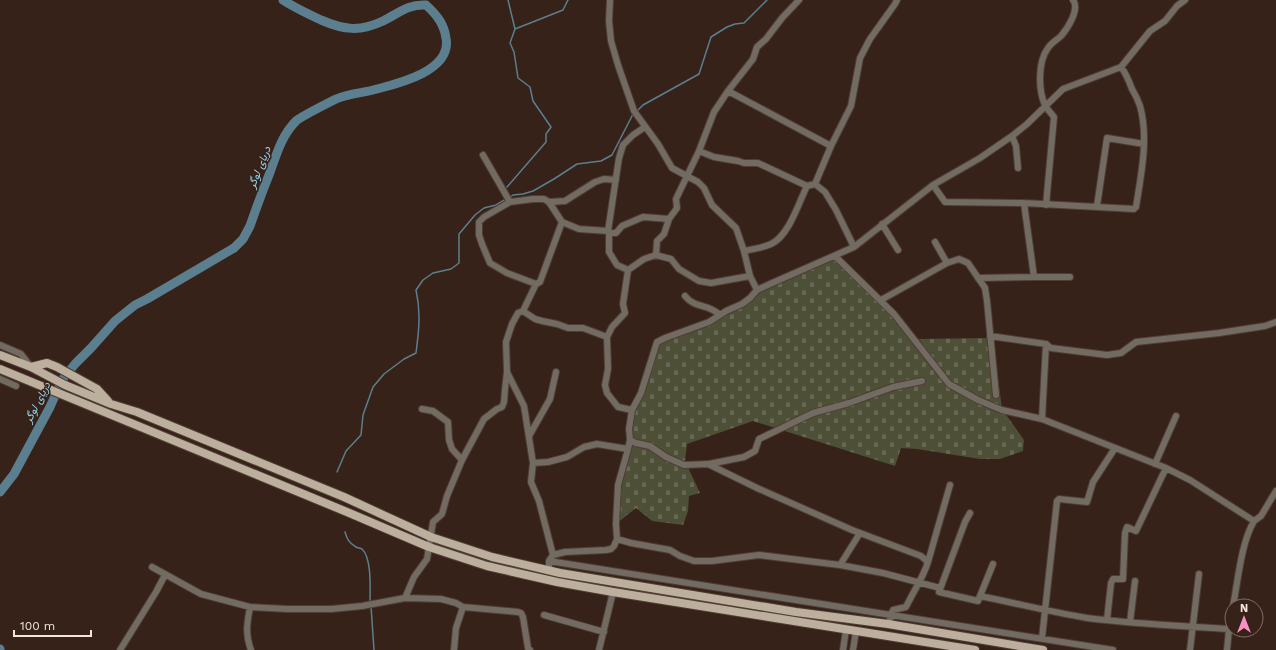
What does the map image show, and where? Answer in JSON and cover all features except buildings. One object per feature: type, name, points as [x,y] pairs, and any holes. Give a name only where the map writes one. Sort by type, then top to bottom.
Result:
[{"type":"main road","points":[[0,355],[31,367],[65,385],[111,404],[137,412],[344,497],[431,536],[492,557],[549,571],[796,612],[888,624],[1040,650]]},
{"type":"main road","points":[[31,367],[47,363],[57,367],[97,388],[111,404]]},
{"type":"main road","points":[[0,369],[429,547],[487,566],[556,582],[613,592],[975,650]]},
{"type":"street","points":[[610,0],[609,21],[611,41],[635,114],[658,144],[672,168],[698,182],[704,188],[712,205],[736,228],[744,251],[750,276],[758,290]]},
{"type":"street","points":[[656,255],[657,242],[664,234],[669,219],[677,208],[676,199],[699,151],[714,112],[753,59],[757,47],[766,39],[782,18],[799,0]]},
{"type":"street","points":[[815,184],[831,146],[851,106],[860,58],[870,39],[895,4],[896,0]]},
{"type":"street","points":[[1046,205],[1054,117],[1045,105],[1041,93],[1040,78],[1043,61],[1048,48],[1063,34],[1075,11],[1074,2],[1072,0]]},
{"type":"street","points":[[549,571],[549,561],[553,555],[565,552],[606,550],[614,546],[617,539],[616,524],[618,485],[630,440],[629,429],[632,410],[641,393],[657,342],[709,322],[726,311],[742,304],[758,290],[854,247],[933,185],[980,158],[1012,136],[1027,124],[1063,89],[1121,66],[1150,31],[1165,21],[1177,6],[1185,0]]},
{"type":"street","points":[[933,185],[945,202],[1024,203],[1134,209],[1136,207],[1142,172],[1144,144],[1143,120],[1140,104],[1121,66]]},
{"type":"street","points":[[728,91],[831,146]]},
{"type":"street","points":[[628,270],[616,265],[609,252],[608,232],[618,158],[623,145],[645,127]]},
{"type":"street","points":[[1012,136],[1016,146],[1018,168]]},
{"type":"street","points":[[1097,206],[1106,140],[1109,138],[1144,144]]},
{"type":"street","points":[[699,151],[714,157],[744,163],[758,163],[807,186],[815,184]]},
{"type":"street","points":[[483,155],[508,200]]},
{"type":"street","points":[[549,202],[565,201],[595,182],[604,179],[616,180]]},
{"type":"street","points":[[815,184],[825,192],[836,210],[854,247]]},
{"type":"street","points":[[744,251],[772,244],[782,235],[790,222],[807,186]]},
{"type":"street","points":[[536,284],[507,273],[490,263],[482,244],[479,222],[508,200],[544,199],[549,202],[562,222],[579,229],[616,233],[622,226],[643,217],[669,219]]},
{"type":"street","points":[[1024,203],[1034,277]]},
{"type":"street","points":[[405,598],[414,577],[427,559],[433,522],[442,514],[447,496],[462,460],[484,419],[502,407],[504,402],[504,389],[507,372],[506,342],[512,324],[518,313],[523,311],[536,284],[540,282],[562,222]]},
{"type":"street","points":[[882,224],[898,250]]},
{"type":"street","points":[[936,242],[947,263]]},
{"type":"street","points":[[632,410],[618,407],[607,393],[605,385],[608,369],[607,337],[612,326],[625,313],[623,304],[628,270],[644,259],[656,255],[670,259],[679,269],[699,281],[711,283],[750,276]]},
{"type":"street","points":[[835,256],[894,314],[949,384],[978,400],[1002,410],[1042,419],[1166,468],[1190,480],[1254,521]]},
{"type":"street","points":[[881,300],[947,263],[959,259],[968,263],[985,288],[996,395]]},
{"type":"street","points":[[978,278],[1070,278]]},
{"type":"street","points":[[685,296],[690,303],[714,309],[720,315]]},
{"type":"street","points":[[523,311],[535,319],[568,328],[583,328],[607,337]]},
{"type":"street","points":[[990,336],[1046,344],[1051,348],[1107,355],[1121,353],[1136,342],[1219,333],[1266,326],[1276,322]]},
{"type":"street","points":[[1042,419],[1046,344]]},
{"type":"street","points":[[0,345],[22,354],[31,367]]},
{"type":"street","points":[[507,372],[524,406],[533,463],[531,482],[539,501],[553,555]]},
{"type":"street","points":[[529,436],[550,399],[556,372]]},
{"type":"street","points":[[0,379],[16,386]]},
{"type":"street","points":[[630,440],[650,446],[666,457],[684,465],[708,464],[744,457],[755,451],[759,438],[814,413],[849,404],[893,387],[922,381]]},
{"type":"street","points":[[422,408],[433,411],[448,422],[449,440],[452,450],[462,460]]},
{"type":"street","points":[[1155,464],[1176,416]]},
{"type":"street","points":[[533,463],[548,462],[567,457],[584,447],[597,444],[628,449]]},
{"type":"street","points":[[1042,638],[1057,501],[1059,499],[1087,502],[1092,482],[1115,448]]},
{"type":"street","points":[[708,464],[757,488],[860,533],[921,556],[928,562]]},
{"type":"street","points":[[1107,620],[1111,583],[1113,579],[1123,579],[1125,533],[1127,527],[1136,530],[1166,468]]},
{"type":"street","points":[[888,624],[893,610],[906,607],[915,588],[920,582],[928,562],[950,485]]},
{"type":"street","points":[[1234,598],[1243,551],[1249,532],[1254,521],[1261,516],[1276,492]]},
{"type":"street","points":[[970,513],[965,522],[939,592],[978,601],[993,564]]},
{"type":"street","points":[[840,565],[860,533]]},
{"type":"street","points":[[617,539],[670,550],[680,556],[694,561],[759,555],[840,565],[883,573],[940,588]]},
{"type":"street","points":[[549,561],[1113,650]]},
{"type":"street","points":[[152,567],[165,576],[201,594],[250,607],[318,609],[362,606],[405,598],[441,599],[456,603],[463,607],[521,613],[528,648],[530,650]]},
{"type":"street","points":[[1190,650],[1200,574]]},
{"type":"street","points":[[120,650],[165,576]]},
{"type":"street","points":[[1130,622],[1135,581]]},
{"type":"street","points":[[599,650],[613,592]]},
{"type":"street","points":[[980,596],[1045,610],[1107,620],[1224,629]]},
{"type":"street","points":[[250,607],[246,626],[248,643],[251,650]]},
{"type":"street","points":[[454,650],[456,628],[463,607]]},
{"type":"street","points":[[544,615],[604,632]]},
{"type":"street","points":[[843,650],[846,630]]},
{"type":"street","points":[[853,650],[856,631]]},
{"type":"street","points":[[1227,650],[1229,638]]},
{"type":"green space","points":[[835,256],[915,339],[993,338],[1002,409],[1024,440],[1023,451],[1000,459],[980,459],[917,449],[901,448],[895,466],[753,421],[687,444],[685,461],[700,493],[689,496],[688,511],[683,525],[652,521],[636,508],[616,524],[618,485],[629,429],[657,342],[709,322],[742,304],[757,290]]},
{"type":"waterway","name":"دریای لوگر","points":[[0,492],[14,474],[50,407],[62,380],[115,321],[135,305],[234,248],[243,239],[250,226],[280,146],[286,133],[296,121],[341,97],[411,79],[433,67],[441,59],[446,49],[446,38],[442,24],[437,16],[426,5],[414,6],[375,25],[359,28],[345,28],[321,20],[283,0]]},
{"type":"waterway","points":[[508,0],[515,29]]},
{"type":"waterway","points":[[507,187],[546,142],[546,134],[551,127],[533,101],[530,87],[518,78],[514,52],[510,43],[515,29],[563,10],[568,0]]},
{"type":"waterway","points":[[637,111],[643,105],[699,74],[711,37],[727,27],[744,23],[767,0]]},
{"type":"waterway","points":[[510,197],[533,191],[577,164],[601,161],[612,155],[634,113]]},
{"type":"waterway","points":[[337,472],[346,451],[361,435],[363,415],[373,387],[384,374],[404,359],[416,353],[419,321],[419,306],[416,290],[423,280],[433,273],[451,269],[459,263],[459,234],[475,215],[484,208],[496,205],[506,199]]},
{"type":"waterway","points":[[345,532],[350,542],[356,547],[362,549],[365,553],[370,574],[370,602]]},
{"type":"waterway","points":[[371,606],[374,650]]}]
